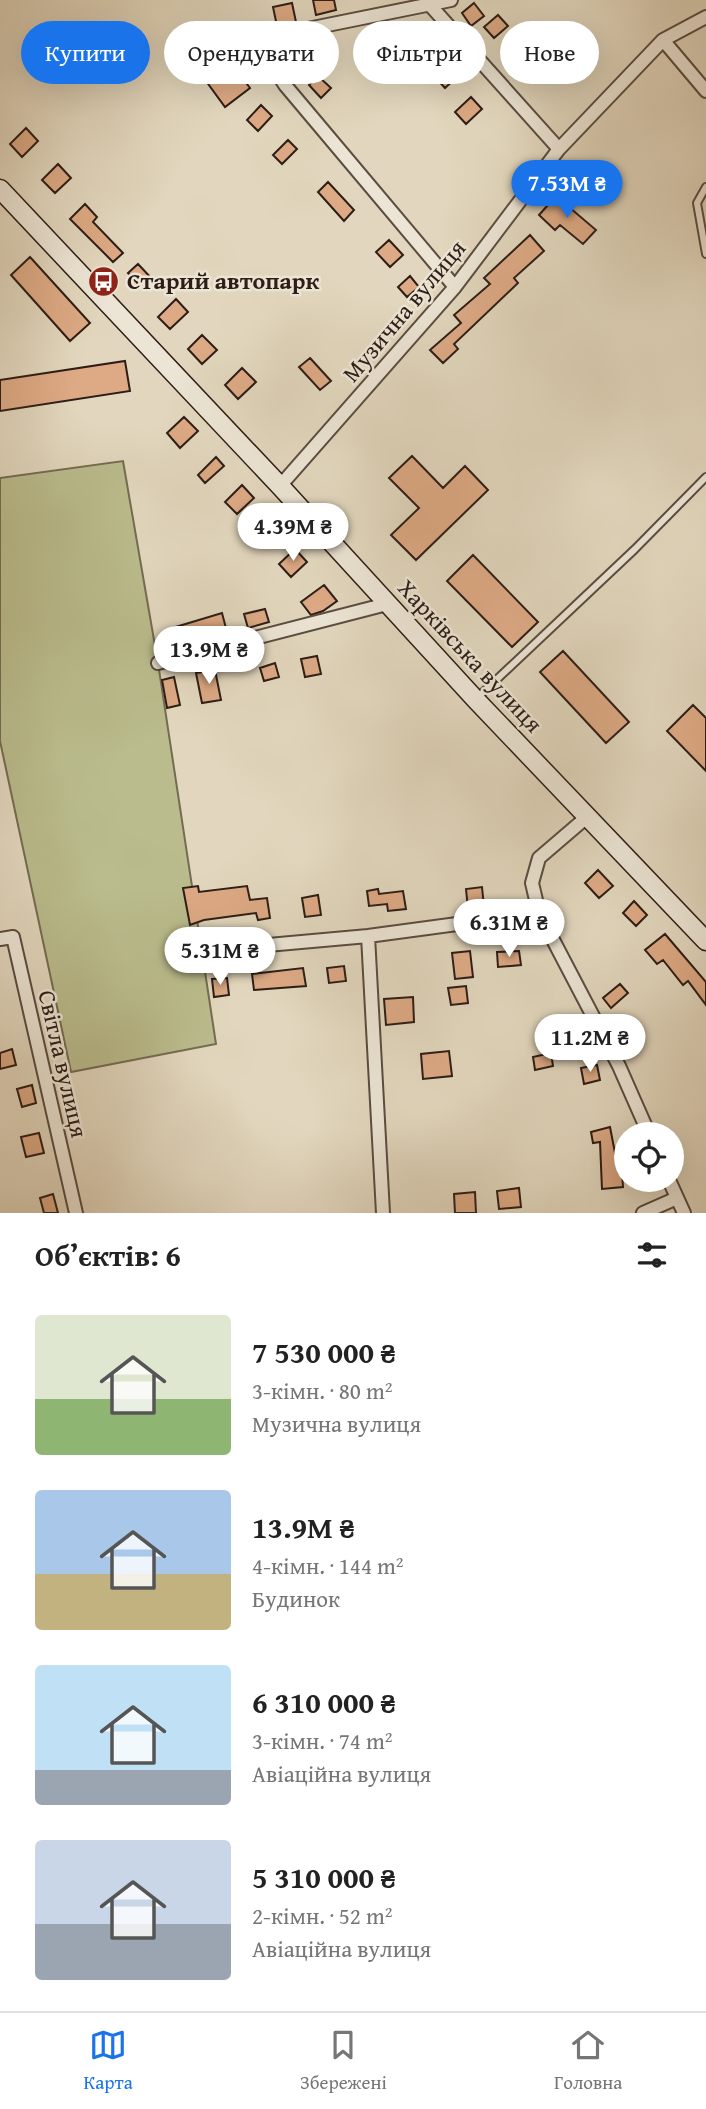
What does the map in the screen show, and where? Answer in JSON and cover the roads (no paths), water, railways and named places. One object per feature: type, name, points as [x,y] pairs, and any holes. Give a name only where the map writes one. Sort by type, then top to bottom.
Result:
[{"type":"street","points":[[451,0],[278,35],[261,48],[285,85],[455,287]]},
{"type":"street","points":[[429,4],[559,149]]},
{"type":"street","name":"Музична вулиця","points":[[280,486],[455,287],[559,149],[663,40],[706,17]]},
{"type":"street","points":[[663,40],[706,90]]},
{"type":"street","name":"Харківська вулиця","points":[[0,189],[280,486],[476,700],[706,941]]},
{"type":"street","points":[[158,663],[387,604]]},
{"type":"street","points":[[588,816],[539,858],[532,883],[539,913],[619,1066],[644,1122]]},
{"type":"street","points":[[201,951],[368,936],[539,913]]},
{"type":"street","points":[[368,936],[383,1213]]},
{"type":"street","name":"Світла вулиця","points":[[0,939],[13,937],[76,1213]]},
{"type":"street","points":[[674,1192],[684,1213]]},
{"type":"street","points":[[643,1213],[677,1198]]},
{"type":"lane","points":[[706,187],[697,203],[706,254]]},
{"type":"lane","points":[[476,700],[706,477]]},
{"type":"place","name":"Старий автопарк","points":[[104,281]]}]
